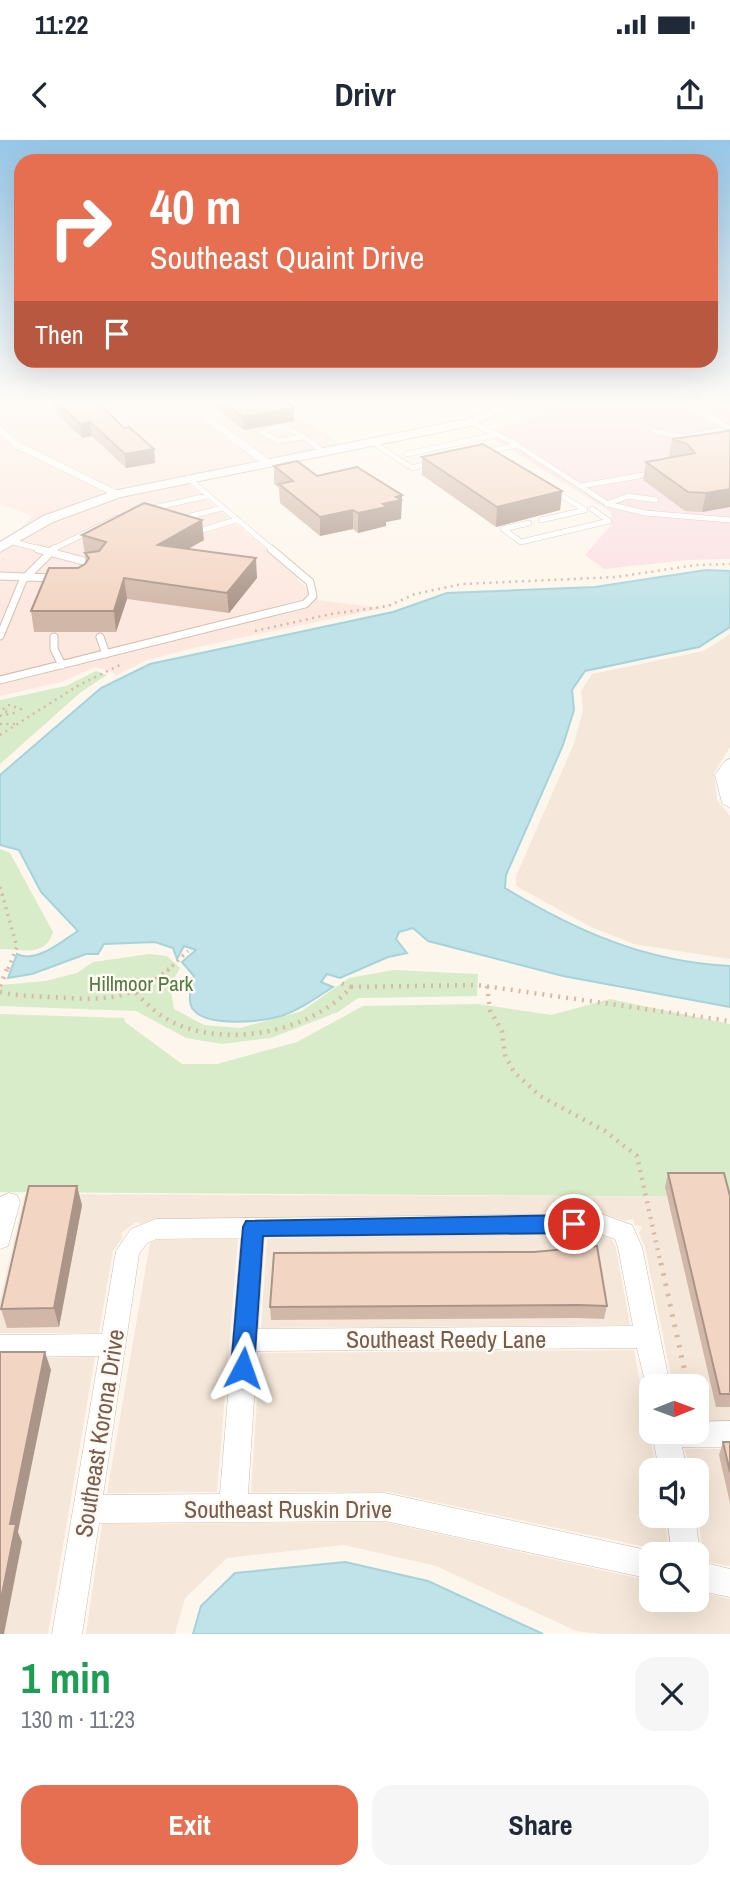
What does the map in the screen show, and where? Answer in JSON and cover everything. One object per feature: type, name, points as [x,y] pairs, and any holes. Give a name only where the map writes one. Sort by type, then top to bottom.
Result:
[{"type":"street","points":[[70,471],[118,494]]},
{"type":"street","points":[[5,545],[48,519],[118,494],[221,471]]},
{"type":"street","points":[[730,764],[723,775],[730,803]]},
{"type":"street","points":[[0,1240],[9,1202]]},
{"type":"street","points":[[233,1508],[253,1227],[601,1224],[624,1232],[630,1247],[655,1374]]},
{"type":"street","name":"Southeast Korona Drive","points":[[67,1634],[128,1251],[139,1236],[156,1228],[253,1227]]},
{"type":"street","name":"Southeast Reedy Lane","points":[[245,1340],[648,1337]]},
{"type":"street","points":[[0,1346],[113,1345]]},
{"type":"street","points":[[709,1434],[730,1434]]},
{"type":"street","name":"Southeast Ruskin Drive","points":[[87,1508],[385,1507],[639,1562]]},
{"type":"street","points":[[709,1578],[730,1583]]},
{"type":"lane","points":[[557,471],[608,504],[669,516],[730,520]]},
{"type":"lane","points":[[581,486],[666,471]]},
{"type":"lane","points":[[0,680],[305,604],[313,596],[310,582],[188,478]]},
{"type":"lane","points":[[528,523],[503,529],[521,542],[609,521],[551,489]]},
{"type":"lane","points":[[139,511],[207,496]]},
{"type":"lane","points":[[541,520],[608,504],[628,496],[656,500]]},
{"type":"lane","points":[[667,507],[669,516]]},
{"type":"lane","points":[[167,523],[222,508]]},
{"type":"lane","points":[[0,636],[25,578],[50,552],[85,531],[126,515]]},
{"type":"lane","points":[[196,532],[236,520]]},
{"type":"lane","points":[[5,545],[50,552],[99,565]]},
{"type":"lane","points":[[0,576],[63,579]]},
{"type":"lane","points":[[54,637],[54,649],[62,665]]},
{"type":"lane","points":[[100,637],[106,654]]},
{"type":"path","points":[[249,633],[331,614],[388,606],[415,594],[462,584],[616,577],[696,565],[730,564]]},
{"type":"path","points":[[0,736],[79,685],[127,663]]},
{"type":"path","points":[[17,713],[21,709],[9,705],[2,710],[29,717]]},
{"type":"path","points":[[0,716],[7,712]]},
{"type":"path","points":[[0,724],[17,724]]},
{"type":"path","points":[[0,887],[17,947],[1,985]]},
{"type":"path","points":[[0,992],[13,998],[41,996],[99,1002],[136,993],[166,974],[188,951]]},
{"type":"path","points":[[337,982],[370,989],[416,983],[487,986],[730,1021]]},
{"type":"path","points":[[136,993],[165,1018],[200,1032],[225,1036],[260,1032],[299,1021],[337,1001],[348,986]]},
{"type":"path","points":[[487,986],[489,1006],[502,1031],[505,1055],[514,1072],[540,1096],[605,1131],[637,1156],[685,1374]]},
{"type":"shaded area","points":[[0,471],[215,471],[114,492],[68,507],[19,530],[32,516],[0,504]]},
{"type":"shaded area","points":[[545,471],[730,471],[730,559],[687,560],[604,569],[585,555],[612,524],[611,512]]},
{"type":"shaded area","points":[[187,483],[300,578],[297,579],[319,600],[382,608],[147,660],[115,676],[113,672],[95,667],[61,682],[0,696],[0,554],[53,520],[121,496]]},
{"type":"shaded area","points":[[730,634],[730,747],[714,773],[717,800],[730,816],[730,959],[634,944],[591,927],[516,886],[516,876],[573,746],[583,711],[581,691],[592,674],[704,651]]},
{"type":"shaded area","points":[[25,1194],[730,1197],[730,1421],[709,1421],[709,1374],[671,1374],[645,1247],[639,1233],[642,1227],[635,1225],[633,1219],[624,1221],[599,1213],[155,1219],[141,1224],[136,1222],[121,1233],[123,1237],[113,1251],[99,1333],[0,1333],[0,1300]]},
{"type":"shaded area","points":[[599,1234],[612,1239],[616,1248],[630,1325],[261,1328],[267,1238]]},
{"type":"shaded area","points":[[238,1238],[217,1492],[107,1493],[150,1243],[160,1239]]},
{"type":"shaded area","points":[[634,1350],[639,1377],[639,1444],[651,1444],[654,1458],[639,1458],[639,1528],[666,1528],[668,1542],[639,1542],[639,1546],[389,1492],[251,1492],[260,1353]]},
{"type":"shaded area","points":[[95,1357],[48,1634],[0,1634],[0,1358]]},
{"type":"shaded area","points":[[685,1449],[730,1449],[730,1566],[709,1562],[709,1542],[702,1542],[700,1528],[709,1528],[709,1458],[687,1458]]},
{"type":"shaded area","points":[[384,1522],[639,1578],[639,1612],[709,1612],[709,1594],[730,1599],[730,1634],[600,1634],[576,1631],[436,1566],[344,1545],[227,1558],[185,1598],[175,1634],[86,1634],[102,1524]]},
{"type":"green space","points":[[96,671],[107,675],[81,692],[0,764],[0,700],[66,686]]},
{"type":"green space","name":"Hillmoor Park","points":[[0,849],[10,853],[53,932],[44,946],[38,949],[0,949]]},
{"type":"green space","name":"Hillmoor Park","points":[[149,954],[167,956],[180,968],[170,985],[174,1009],[204,1025],[240,1028],[302,1011],[349,978],[393,970],[478,974],[477,996],[358,998],[338,1012],[271,1038],[222,1044],[186,1038],[136,1011],[0,1006],[0,985],[45,981],[77,973],[93,962]]},
{"type":"green space","points":[[610,999],[730,1024],[730,1197],[0,1192],[0,1014],[124,1018],[125,1022],[182,1064],[217,1064],[297,1042],[363,1006],[478,1004],[551,1015]]},
{"type":"water","points":[[706,570],[730,571],[730,627],[699,647],[585,671],[572,690],[574,710],[563,745],[506,875],[505,888],[558,918],[613,942],[669,958],[730,966],[730,1007],[563,976],[428,941],[413,928],[399,932],[396,939],[407,953],[388,957],[340,978],[327,974],[321,982],[333,987],[295,1010],[260,1020],[234,1022],[209,1019],[192,1008],[190,996],[194,976],[182,962],[196,950],[184,946],[177,959],[173,948],[155,942],[104,944],[98,954],[86,954],[32,974],[8,978],[17,954],[40,954],[78,931],[41,892],[19,850],[0,845],[0,775],[101,688],[150,664],[393,612],[447,593],[595,587]]},
{"type":"water","points":[[345,1562],[428,1581],[543,1634],[193,1634],[201,1606],[235,1573]]},
{"type":"building","points":[[280,471],[310,471],[317,476],[340,471],[363,471],[402,495],[396,497],[401,500],[383,504],[387,507],[320,517],[279,484],[293,481]]},
{"type":"building","points":[[443,471],[528,471],[562,491],[497,507]]},
{"type":"building","points":[[658,471],[730,471],[730,489],[706,493],[688,492]]},
{"type":"building","points":[[144,503],[202,520],[158,545],[256,558],[227,593],[124,578],[114,611],[31,611],[49,568],[78,568],[89,558],[85,553],[99,551],[106,542],[82,535]]},
{"type":"building","points":[[668,1173],[724,1173],[730,1196],[730,1394],[720,1394]]},
{"type":"building","points":[[29,1186],[77,1186],[54,1308],[1,1309]]},
{"type":"building","points":[[597,1246],[607,1306],[270,1307],[274,1253],[534,1252]]},
{"type":"building","points":[[0,1352],[45,1352],[10,1524],[16,1524],[0,1604]]},
{"type":"building","points":[[723,1442],[730,1442],[730,1472]]},
{"type":"route","points":[[243,1368],[253,1227],[574,1224]]}]
